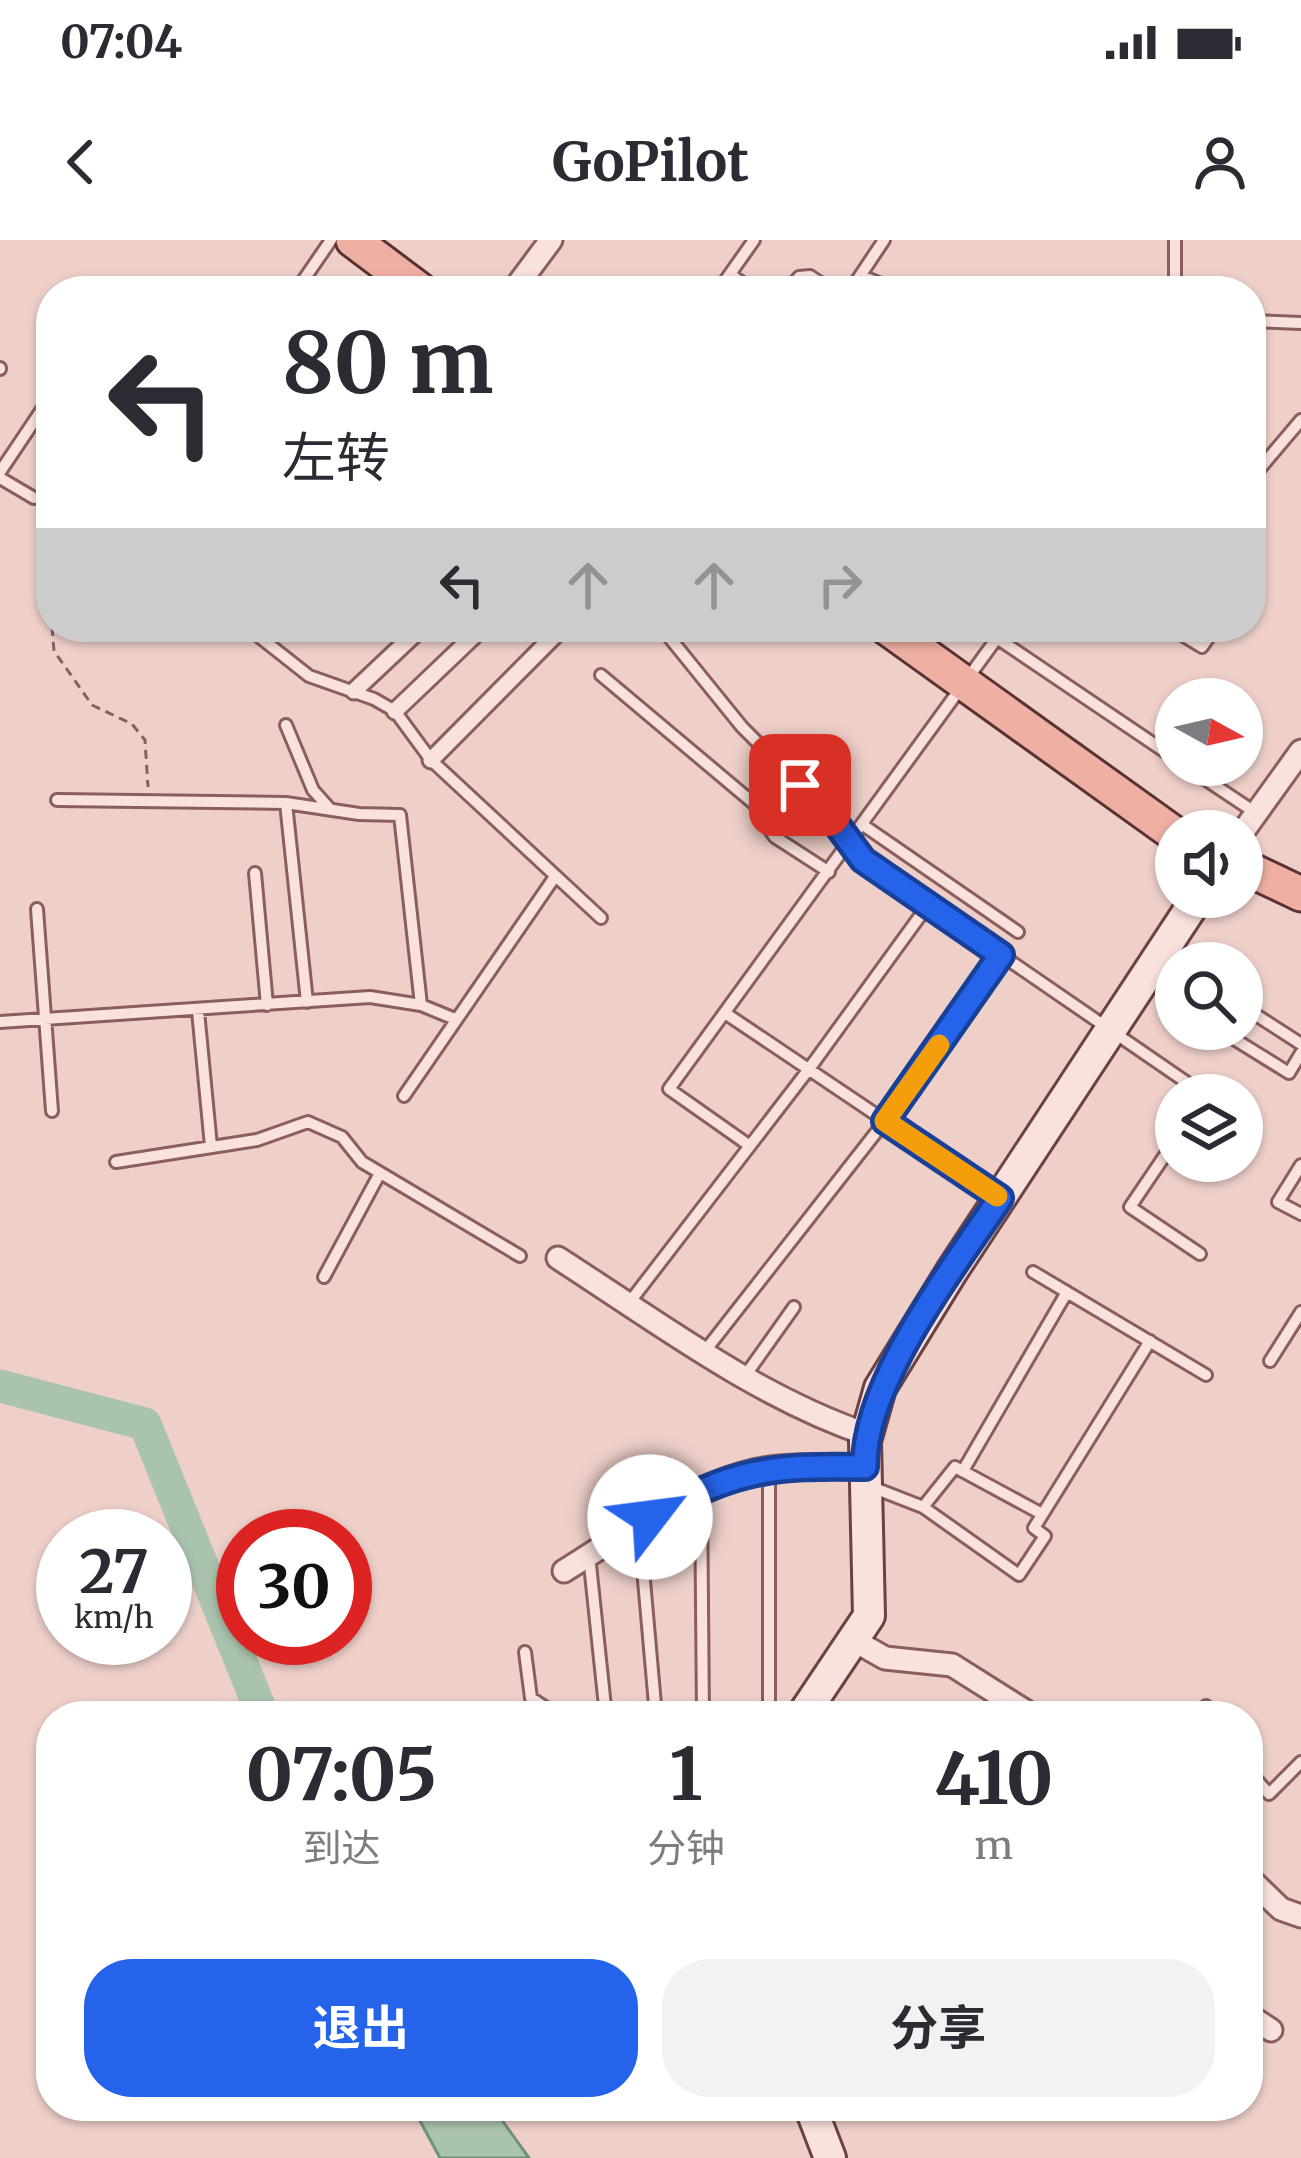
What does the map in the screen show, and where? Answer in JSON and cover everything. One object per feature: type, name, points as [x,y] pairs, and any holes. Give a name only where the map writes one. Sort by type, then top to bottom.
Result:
[{"type":"main road","points":[[353,240],[402,276]]},
{"type":"main road","points":[[907,642],[1155,820]]},
{"type":"main road","points":[[1263,876],[1301,894]]},
{"type":"main road","points":[[813,1701],[869,1616],[866,1434],[880,1388],[1184,918]]},
{"type":"main road","points":[[816,2121],[830,2158]]},
{"type":"street","points":[[524,276],[551,240]]},
{"type":"street","points":[[354,692],[406,642]]},
{"type":"street","points":[[395,711],[467,642]]},
{"type":"street","points":[[431,760],[548,642]]},
{"type":"street","points":[[1258,810],[1301,751]]},
{"type":"street","points":[[558,1258],[745,1376],[826,1420],[866,1434]]},
{"type":"street","points":[[564,1571],[700,1488],[793,1466],[865,1476]]},
{"type":"street","points":[[855,1641],[885,1658],[952,1665],[1009,1701]]},
{"type":"street","points":[[1263,1892],[1281,1909],[1301,1916]]},
{"type":"street","points":[[1263,2025],[1270,2030]]},
{"type":"lane","points":[[306,276],[331,240]]},
{"type":"lane","points":[[733,276],[754,240]]},
{"type":"lane","points":[[860,276],[884,240]]},
{"type":"lane","points":[[1175,240],[1176,276]]},
{"type":"lane","points":[[1266,322],[1301,323]]},
{"type":"lane","points":[[34,498],[0,475],[36,419]]},
{"type":"lane","points":[[1266,461],[1301,420]]},
{"type":"lane","points":[[266,642],[309,676],[395,711],[431,760],[601,918]]},
{"type":"lane","points":[[673,642],[742,727],[829,814],[863,860],[1175,1074]]},
{"type":"lane","points":[[750,1146],[669,1089],[994,642]]},
{"type":"lane","points":[[1003,642],[1155,745]]},
{"type":"lane","points":[[601,675],[770,817],[767,826],[775,837],[829,872]]},
{"type":"lane","points":[[286,725],[313,790],[330,808]]},
{"type":"lane","points":[[1216,786],[1252,810]]},
{"type":"lane","points":[[57,800],[286,803],[400,815],[421,1005]]},
{"type":"lane","points":[[286,803],[308,1002]]},
{"type":"lane","points":[[863,825],[1018,932]]},
{"type":"lane","points":[[255,873],[267,1005]]},
{"type":"lane","points":[[404,1096],[554,878]]},
{"type":"lane","points":[[629,1303],[928,905]]},
{"type":"lane","points":[[37,909],[52,1111]]},
{"type":"lane","points":[[705,1351],[885,1121],[1001,955]]},
{"type":"lane","points":[[0,1022],[370,997],[421,1005],[455,1019]]},
{"type":"lane","points":[[198,1011],[211,1146]]},
{"type":"lane","points":[[725,1012],[1000,1198]]},
{"type":"lane","points":[[1252,1050],[1289,1073],[1301,1048],[1263,1021]]},
{"type":"lane","points":[[116,1162],[257,1140],[308,1122],[342,1137],[362,1162],[520,1256]]},
{"type":"lane","points":[[1301,1165],[1278,1202],[1301,1214]]},
{"type":"lane","points":[[1155,1170],[1130,1207],[1200,1254]]},
{"type":"lane","points":[[324,1277],[380,1173]]},
{"type":"lane","points":[[1034,1272],[1206,1376]]},
{"type":"lane","points":[[964,1469],[1067,1292]]},
{"type":"lane","points":[[745,1376],[794,1307]]},
{"type":"lane","points":[[1270,1361],[1301,1312]]},
{"type":"lane","points":[[865,1476],[923,1508],[1019,1575],[1045,1536],[1034,1528],[1150,1341]]},
{"type":"lane","points":[[923,1508],[955,1467],[1042,1514]]},
{"type":"lane","points":[[769,1469],[770,1701]]},
{"type":"lane","points":[[700,1488],[703,1701]]},
{"type":"lane","points":[[639,1524],[655,1701]]},
{"type":"lane","points":[[590,1555],[605,1701]]},
{"type":"lane","points":[[525,1652],[536,1701]]},
{"type":"lane","points":[[1263,1787],[1269,1794],[1301,1762]]},
{"type":"path","points":[[53,642],[54,651],[92,705],[132,724],[145,740],[149,801]]},
{"type":"shaded area","points":[[420,2121],[503,2121],[529,2158],[440,2158]]},
{"type":"waterway","points":[[0,1386],[145,1424],[257,1701]]},
{"type":"slow traffic","points":[[939,1045],[885,1121],[997,1196]]},
{"type":"route","points":[[650,1517],[700,1488],[754,1472],[793,1466],[865,1467],[865,1441],[880,1388],[1000,1198],[885,1121],[1001,955],[863,860],[800,785]]}]
